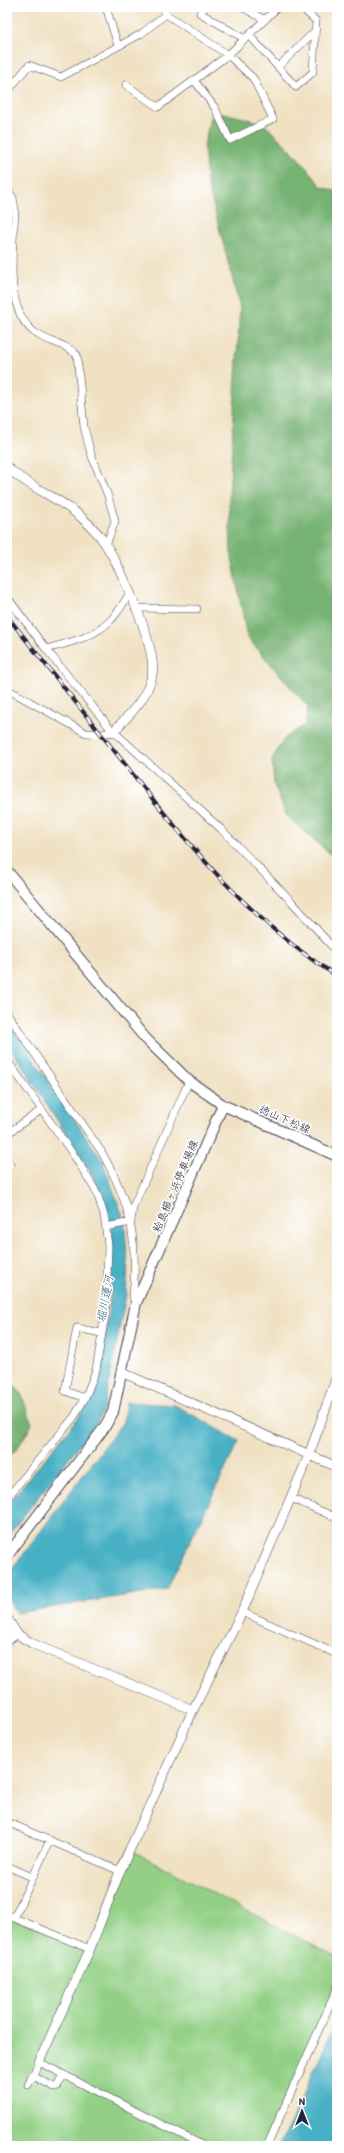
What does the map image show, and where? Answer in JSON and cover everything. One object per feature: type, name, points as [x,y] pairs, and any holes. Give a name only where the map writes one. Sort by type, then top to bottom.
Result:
[{"type":"main road","points":[[7,871],[145,1038],[189,1081],[223,1104]]},
{"type":"main road","name":"徳山下松線","points":[[223,1104],[337,1156]]},
{"type":"main road","name":"粭島櫛ヶ浜停車場線","points":[[7,1556],[104,1428],[113,1412],[136,1303],[223,1104]]},
{"type":"street","points":[[106,7],[118,46]]},
{"type":"street","points":[[205,7],[200,13],[247,37],[278,66],[296,87],[313,72],[316,21],[301,7]]},
{"type":"street","points":[[242,7],[265,20]]},
{"type":"street","points":[[126,85],[158,106],[228,55],[278,7]]},
{"type":"street","points":[[7,92],[29,65],[61,77],[141,34],[165,10],[228,55],[253,78],[273,120],[230,140],[215,108],[194,80]]},
{"type":"street","points":[[278,66],[315,31]]},
{"type":"street","points":[[7,189],[13,198],[15,209],[13,293],[17,311],[22,319],[37,335],[77,355],[84,427],[91,454],[110,502],[115,521],[106,545]]},
{"type":"street","points":[[7,467],[29,485],[64,503],[81,517],[106,545],[148,637],[153,658],[152,674],[148,689],[135,709],[113,732],[101,734],[86,733],[7,689]]},
{"type":"street","points":[[46,650],[75,640],[104,626],[111,620],[129,594]]},
{"type":"street","points":[[7,597],[46,650],[113,732],[221,829],[292,902],[337,952]]},
{"type":"street","points":[[135,608],[197,609]]},
{"type":"street","points":[[7,1013],[101,1151],[112,1171],[129,1222],[134,1250],[133,1298],[136,1303]]},
{"type":"street","points":[[7,1060],[77,1160],[97,1193],[108,1227],[108,1277],[106,1309],[96,1370],[85,1398],[74,1417],[7,1498]]},
{"type":"street","points":[[129,1222],[133,1207],[189,1081]]},
{"type":"street","points":[[7,1134],[42,1110]]},
{"type":"street","points":[[108,1227],[129,1222]]},
{"type":"street","points":[[85,1398],[65,1391],[78,1328],[101,1333]]},
{"type":"street","points":[[121,1372],[337,1467]]},
{"type":"street","points":[[28,2085],[90,1949],[120,1871],[193,1710],[242,1612],[309,1455],[337,1376]]},
{"type":"street","points":[[291,1498],[337,1518]]},
{"type":"street","points":[[242,1612],[337,1654]]},
{"type":"street","points":[[7,1618],[18,1634],[33,1644],[193,1710]]},
{"type":"street","points":[[7,1640],[18,1634]]},
{"type":"street","points":[[7,1822],[120,1871]]},
{"type":"street","points":[[50,1840],[11,1916],[90,1949]]},
{"type":"street","points":[[7,1866],[32,1877]]},
{"type":"street","points":[[267,2146],[337,1989]]},
{"type":"street","points":[[39,2062],[204,2146]]},
{"type":"street","points":[[33,2076],[56,2088],[64,2075]]},
{"type":"green space","points":[[224,113],[263,123],[295,154],[321,186],[337,192],[337,860],[286,815],[274,784],[272,759],[285,738],[305,725],[308,707],[247,637],[231,552],[229,497],[240,308],[207,181],[204,146],[210,118]]},
{"type":"green space","points":[[7,1378],[21,1393],[32,1424],[17,1449],[7,1458]]},
{"type":"green space","points":[[129,1849],[337,1958],[337,1990],[267,2146],[7,2146],[7,1915],[90,1949]]},
{"type":"water","points":[[7,1020],[102,1160],[124,1219],[128,1265],[126,1295],[104,1408],[97,1422],[7,1537],[7,1505],[79,1417],[90,1395],[98,1372],[110,1302],[113,1246],[110,1220],[93,1176],[7,1042]]},
{"type":"water","points":[[126,1402],[175,1405],[239,1441],[167,1589],[16,1613],[7,1596],[7,1576],[123,1422]]},
{"type":"water","points":[[337,2020],[337,2146],[280,2146]]},
{"type":"railway","points":[[7,616],[147,793],[196,851],[248,906],[276,931],[306,955],[337,976]]},
{"type":"water label","name":"堀川運河","points":[[105,1299]]}]
